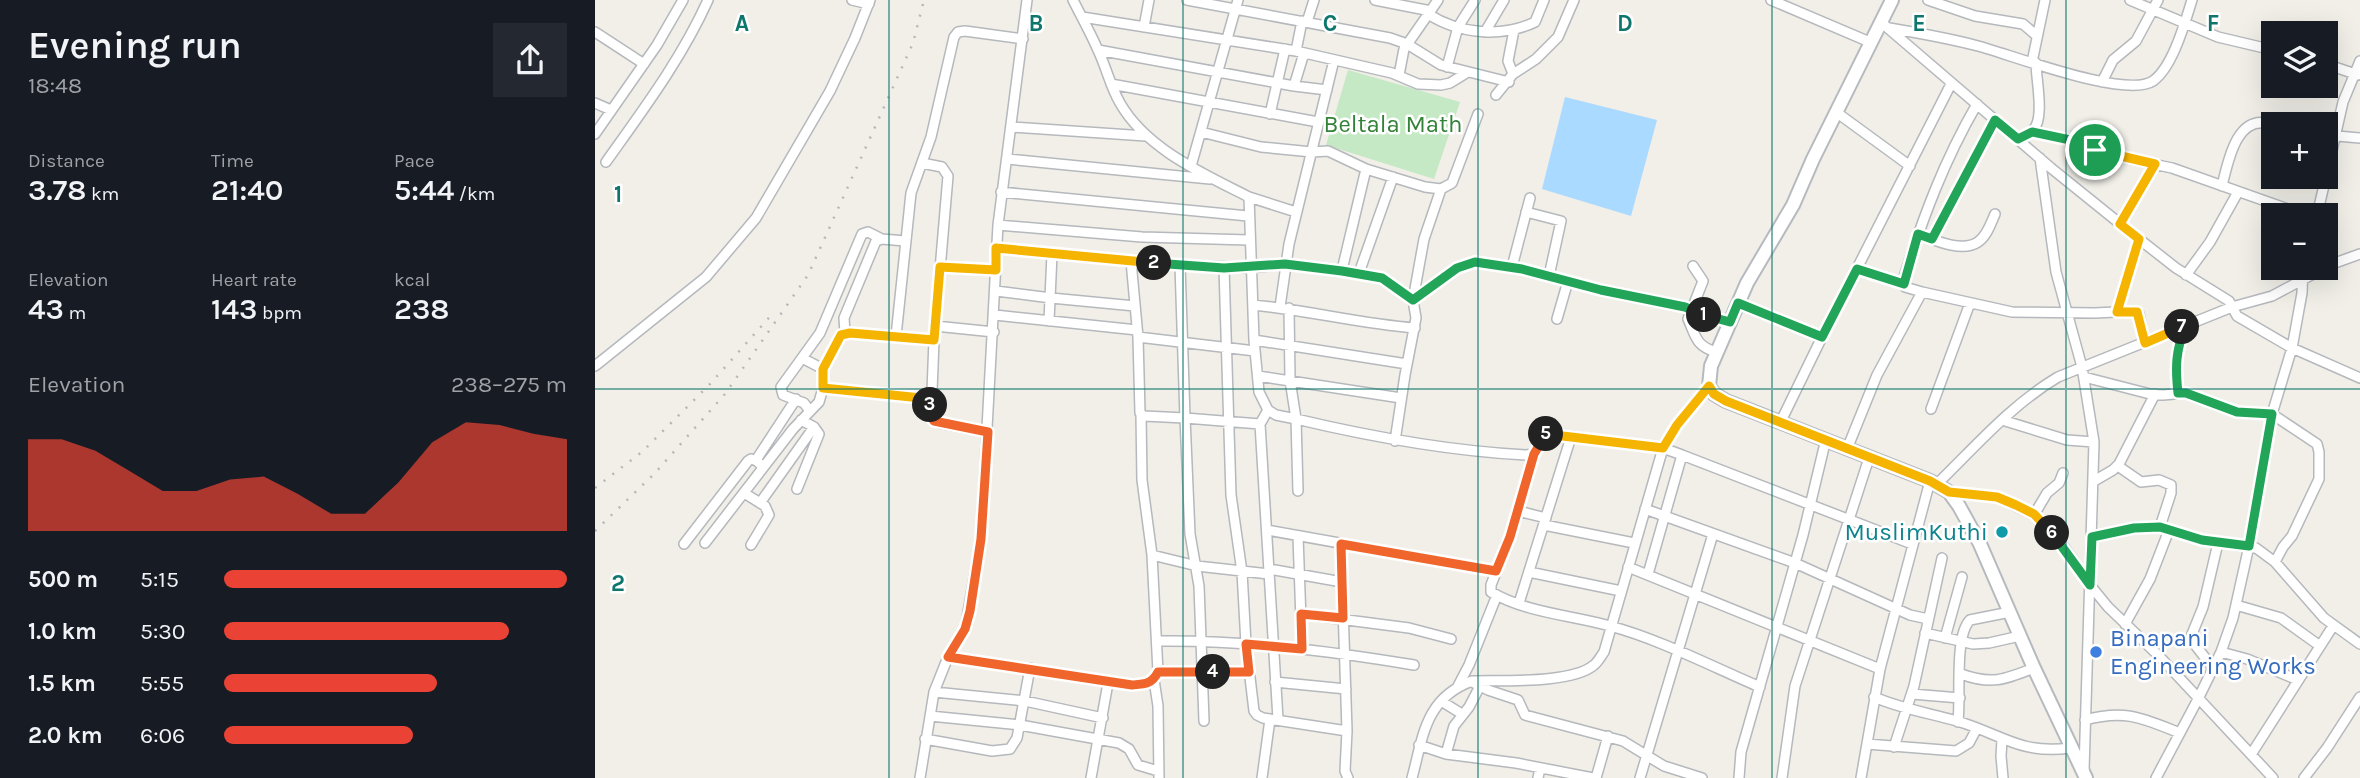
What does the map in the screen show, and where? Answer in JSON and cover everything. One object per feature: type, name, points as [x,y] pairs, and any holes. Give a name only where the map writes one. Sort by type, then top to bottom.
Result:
[{"type":"main road","points":[[1892,0],[1884,26],[1872,43],[1836,112],[1793,205],[1747,283],[1716,352],[1709,372],[1709,386],[1714,394],[1726,401],[1934,482],[1949,492],[1980,544],[2033,668],[2085,775]]},
{"type":"street","points":[[595,134],[663,36],[683,0]]},
{"type":"street","points":[[606,162],[677,58],[708,2],[696,0]]},
{"type":"street","points":[[595,366],[706,277],[756,218],[830,91],[855,38],[869,2],[852,0]]},
{"type":"street","points":[[920,778],[934,692],[948,657],[965,629],[981,539],[995,315],[996,248],[1027,0]]},
{"type":"street","points":[[1073,0],[1121,104],[1146,136],[1215,180],[1249,197],[1296,212]]},
{"type":"street","points":[[1144,27],[1149,0]]},
{"type":"street","points":[[1187,0],[1374,34],[1407,44],[1430,60],[1447,67],[1511,78]]},
{"type":"street","points":[[1191,166],[1238,0]]},
{"type":"street","points":[[1294,86],[1304,21],[1314,0]]},
{"type":"street","points":[[1375,0],[1429,12],[1458,27],[1485,32],[1514,30],[1535,22],[1544,0]]},
{"type":"street","points":[[1399,75],[1402,54],[1407,44],[1438,0]]},
{"type":"street","points":[[1447,67],[1458,27],[1475,0]]},
{"type":"street","points":[[1485,32],[1504,0]]},
{"type":"street","points":[[1496,95],[1511,78],[1536,59],[1558,37],[1573,0]]},
{"type":"street","points":[[1772,0],[1872,43]]},
{"type":"street","points":[[1928,0],[1975,16],[2023,24],[2037,36]]},
{"type":"street","points":[[2018,139],[2032,132],[2038,122],[2034,63],[2045,0]]},
{"type":"street","points":[[2130,0],[2156,5],[2184,24],[2241,44],[2261,48]]},
{"type":"street","points":[[1884,26],[1945,38],[2102,82],[2145,85],[2154,80],[2168,64],[2192,0]]},
{"type":"street","points":[[2102,82],[2113,60],[2136,41],[2156,5]]},
{"type":"street","points":[[1082,17],[1285,49],[1399,75],[1417,84],[1433,86],[1450,83],[1468,72]]},
{"type":"street","points":[[1884,26],[2120,224],[2186,275],[2223,297],[2240,318],[2292,348],[2360,378]]},
{"type":"street","points":[[1511,78],[1508,61],[1514,30]]},
{"type":"street","points":[[896,336],[911,193],[939,102],[954,37],[958,32],[965,31],[1023,38]]},
{"type":"street","points":[[595,32],[644,64]]},
{"type":"street","points":[[1270,114],[1285,49]]},
{"type":"street","points":[[1098,50],[1327,90]]},
{"type":"street","points":[[1298,491],[1296,419],[1284,308],[1285,264],[1334,60]]},
{"type":"street","points":[[2338,130],[2343,102],[2358,75],[2360,61]]},
{"type":"street","points":[[2338,68],[2358,75]]},
{"type":"street","points":[[1111,84],[1318,122]]},
{"type":"street","points":[[1781,421],[1951,84]]},
{"type":"street","points":[[595,103],[611,110]]},
{"type":"street","points":[[1904,284],[1918,234],[1941,172],[1977,104]]},
{"type":"street","points":[[1836,112],[1910,166]]},
{"type":"street","points":[[1395,441],[1415,328],[1413,300],[1424,239],[1441,189],[1452,183],[1478,114]]},
{"type":"street","points":[[1932,239],[1995,120]]},
{"type":"street","points":[[2222,186],[2235,141],[2255,122],[2261,122]]},
{"type":"street","points":[[1011,127],[1146,136]]},
{"type":"street","points":[[1201,132],[1261,147],[1328,151],[1366,169],[1441,189]]},
{"type":"street","points":[[2032,132],[2075,141],[2105,154],[2185,172],[2275,203]]},
{"type":"street","points":[[2338,136],[2360,138]]},
{"type":"street","points":[[2040,158],[2049,235],[2066,313],[2083,372],[2094,442],[2085,775]]},
{"type":"street","points":[[1007,159],[1215,180]]},
{"type":"street","points":[[922,163],[942,167],[948,176],[930,412],[934,421],[988,432]]},
{"type":"street","points":[[2120,224],[2155,164]]},
{"type":"street","points":[[1342,271],[1366,169]]},
{"type":"street","points":[[1359,273],[1393,177]]},
{"type":"street","points":[[1001,192],[1248,216]]},
{"type":"street","points":[[2186,275],[2226,217],[2238,192]]},
{"type":"street","points":[[1249,197],[1249,240],[1259,392],[1268,410],[1276,415],[1395,441],[1483,453],[1534,454]]},
{"type":"street","points":[[1512,267],[1530,198]]},
{"type":"street","points":[[1526,212],[1561,221],[1549,276]]},
{"type":"street","points":[[1918,234],[1951,244],[1971,245],[1979,242],[1985,235],[1995,214]]},
{"type":"street","points":[[998,225],[1142,237],[1249,240]]},
{"type":"street","points":[[810,411],[804,403],[783,395],[780,390],[820,333],[862,234],[868,232],[882,239],[905,241]]},
{"type":"street","points":[[845,333],[844,318],[873,245],[882,239]]},
{"type":"street","points":[[2117,312],[2139,239]]},
{"type":"street","points":[[996,248],[1180,265],[1252,268],[1285,264],[1359,273],[1382,278],[1413,300]]},
{"type":"street","points":[[1049,321],[1052,254]]},
{"type":"street","points":[[1861,778],[1874,697],[1895,608],[1912,544],[1934,482],[2034,391],[2058,377],[2083,372],[2232,307],[2272,296],[2332,264],[2360,254]]},
{"type":"street","points":[[930,716],[1020,725],[1126,745],[1138,765],[1158,775],[1158,641],[1153,555],[1142,480],[1137,333],[1131,261]]},
{"type":"street","points":[[1413,300],[1457,268],[1475,262],[1512,267],[1685,307],[1730,322]]},
{"type":"street","points":[[1180,265],[1190,534],[1197,566],[1204,671],[1204,722]]},
{"type":"street","points":[[1693,266],[1703,281],[1688,319],[1698,343],[1705,349],[1716,352]]},
{"type":"street","points":[[940,267],[996,270]]},
{"type":"street","points":[[1224,268],[1228,422],[1234,520],[1242,572],[1246,644],[1254,711],[1257,715],[1274,719],[1347,731]]},
{"type":"street","points":[[1857,269],[1922,292],[2012,312],[2137,312],[2145,343]]},
{"type":"street","points":[[1557,318],[1568,281]]},
{"type":"street","points":[[2156,778],[2221,652],[2236,605],[2272,414],[2292,348],[2302,293],[2301,281]]},
{"type":"street","points":[[996,291],[1135,306]]},
{"type":"street","points":[[1847,449],[1877,376],[1922,292]]},
{"type":"street","points":[[1738,303],[1822,337]]},
{"type":"street","points":[[1931,409],[1970,303]]},
{"type":"street","points":[[1253,305],[1369,324],[1415,328]]},
{"type":"street","points":[[995,315],[1227,346],[1289,346],[1407,364]]},
{"type":"street","points":[[935,326],[994,332]]},
{"type":"street","points":[[2178,393],[2176,351],[2185,326]]},
{"type":"street","points":[[705,544],[744,493],[760,464],[819,402],[823,388],[823,369],[838,340],[845,333],[934,340]]},
{"type":"street","points":[[802,358],[823,369]]},
{"type":"street","points":[[2083,372],[2155,394],[2186,393],[2237,412],[2272,414],[2317,444],[2320,472],[2297,527],[2275,562]]},
{"type":"street","points":[[1258,376],[1401,398]]},
{"type":"street","points":[[1458,686],[1578,673],[1594,665],[1604,652],[1663,448],[1677,425],[1709,386]]},
{"type":"street","points":[[823,388],[931,399]]},
{"type":"street","points":[[2094,481],[2118,466],[2155,394]]},
{"type":"street","points":[[760,464],[758,457],[796,399]]},
{"type":"street","points":[[1262,778],[1274,719],[1275,682],[1260,424],[1268,410]]},
{"type":"street","points":[[1141,415],[1260,424]]},
{"type":"street","points":[[797,489],[818,439],[817,430],[801,420]]},
{"type":"street","points":[[2002,420],[2067,440],[2094,442]]},
{"type":"street","points":[[760,503],[814,427]]},
{"type":"street","points":[[1760,687],[1610,626],[1519,603],[1497,595],[1490,589],[1518,511],[1534,454],[1546,434],[1663,448],[1912,544]]},
{"type":"street","points":[[1519,603],[1571,437]]},
{"type":"street","points":[[1739,778],[1741,752],[1811,505],[1826,439]]},
{"type":"street","points":[[1648,575],[1682,455]]},
{"type":"street","points":[[684,544],[748,461],[751,458],[760,464]]},
{"type":"street","points":[[1782,778],[1795,686],[1869,458]]},
{"type":"street","points":[[2118,466],[2141,482],[2159,480],[2171,485],[2165,528],[2150,579],[2125,624]]},
{"type":"street","points":[[2034,514],[2063,473]]},
{"type":"street","points":[[1949,492],[1997,497],[2034,514],[2064,547],[2090,585],[2125,624],[2252,753],[2273,778]]},
{"type":"street","points":[[744,493],[768,510],[769,515],[751,545]]},
{"type":"street","points":[[1645,509],[1795,563],[1895,608],[1928,619]]},
{"type":"street","points":[[1518,511],[1545,521],[1635,543]]},
{"type":"street","points":[[2092,537],[2134,528],[2165,528],[2218,543],[2261,550],[2333,626],[2360,644]]},
{"type":"street","points":[[1267,530],[1496,571]]},
{"type":"street","points":[[1640,778],[1713,534]]},
{"type":"street","points":[[1298,536],[1302,649]]},
{"type":"street","points":[[2213,668],[2196,646],[2192,634],[2203,607],[2218,543]]},
{"type":"street","points":[[1341,544],[1347,731],[1345,771],[1348,778]]},
{"type":"street","points":[[1153,555],[1197,566],[1242,572],[1300,574],[1342,582]]},
{"type":"street","points":[[1894,747],[1912,694],[1941,558]]},
{"type":"street","points":[[1629,567],[1880,669]]},
{"type":"street","points":[[1529,572],[1621,591]]},
{"type":"street","points":[[1945,638],[1962,578]]},
{"type":"street","points":[[1413,778],[1427,721],[1441,701],[1458,686],[1473,657],[1497,595]]},
{"type":"street","points":[[2236,605],[2281,618],[2321,646]]},
{"type":"street","points":[[1958,722],[1960,642],[1964,627],[1970,620],[2010,612]]},
{"type":"street","points":[[1301,614],[1409,628],[1451,639]]},
{"type":"street","points":[[2252,753],[2333,626]]},
{"type":"street","points":[[1926,632],[1960,642],[1989,643],[2020,636]]},
{"type":"street","points":[[1158,641],[1273,646],[1414,666]]},
{"type":"street","points":[[2221,652],[2247,659],[2298,680]]},
{"type":"street","points":[[948,657],[1030,668],[1108,683],[1146,684],[1156,676],[1204,671],[1249,672]]},
{"type":"street","points":[[925,739],[1002,751],[1014,745],[1030,668]]},
{"type":"street","points":[[1961,674],[1975,680],[1992,682],[2033,668]]},
{"type":"street","points":[[1275,682],[1346,689]]},
{"type":"street","points":[[1091,778],[1108,683]]},
{"type":"street","points":[[1446,754],[1454,726],[1469,707],[1475,684]]},
{"type":"street","points":[[1475,684],[1518,700],[1525,715],[1608,736],[1636,747],[1664,766],[1702,778]]},
{"type":"street","points":[[934,692],[1025,701],[1103,718]]},
{"type":"street","points":[[1912,694],[1960,698]]},
{"type":"street","points":[[1874,697],[1907,710],[1958,722],[2002,740],[2042,750],[2070,748]]},
{"type":"street","points":[[2304,778],[2360,697]]},
{"type":"street","points":[[1441,701],[1462,714]]},
{"type":"street","points":[[2085,720],[2120,714],[2143,719],[2180,733]]},
{"type":"street","points":[[1867,744],[1956,751],[1969,743],[1977,729]]},
{"type":"street","points":[[1419,745],[1446,754],[1595,778],[1608,736]]},
{"type":"street","points":[[2002,740],[2003,778]]},
{"type":"street","points":[[1538,778],[1540,768]]},
{"type":"green space","name":"Beltala Math","points":[[1348,70],[1460,102],[1434,179],[1326,145]]},
{"type":"water","points":[[1565,97],[1657,120],[1631,216],[1542,189]]},
{"type":"railway","points":[[595,531],[655,473],[725,394],[808,275],[913,43],[924,0]]},
{"type":"railway","points":[[595,488],[643,451],[710,384],[774,312]]},
{"type":"place","name":"MuslimKuthi","points":[[2002,532]]},
{"type":"place","name":"Binapani Engineering Works","points":[[2096,652]]},
{"type":"route","points":[[1995,120],[2018,139],[2032,132],[2075,141],[2095,150],[2155,164],[2120,224],[2139,239],[2117,312],[2137,312],[2145,343],[2185,326],[2176,351],[2178,393],[2186,393],[2237,412],[2272,414],[2249,546],[2202,540],[2160,527],[2134,528],[2092,537],[2090,585],[2064,547],[2034,514],[1997,497],[1949,492],[1930,481],[1726,401],[1714,394],[1709,386],[1677,425],[1663,448],[1546,434],[1534,454],[1510,537],[1496,571],[1341,544],[1343,618],[1301,614],[1302,649],[1246,644],[1249,672],[1158,672],[1154,680],[1146,684],[1108,683],[1030,668],[948,657],[965,629],[970,611],[981,539],[988,432],[934,421],[930,412],[931,399],[823,388],[823,369],[841,335],[845,333],[934,340],[940,267],[996,270],[996,248],[1224,268],[1285,264],[1342,271],[1382,278],[1413,300],[1457,268],[1475,262],[1522,269],[1601,290],[1685,307],[1730,322],[1738,303],[1822,337],[1857,269],[1904,284],[1918,234],[1932,239],[1995,120]]}]
